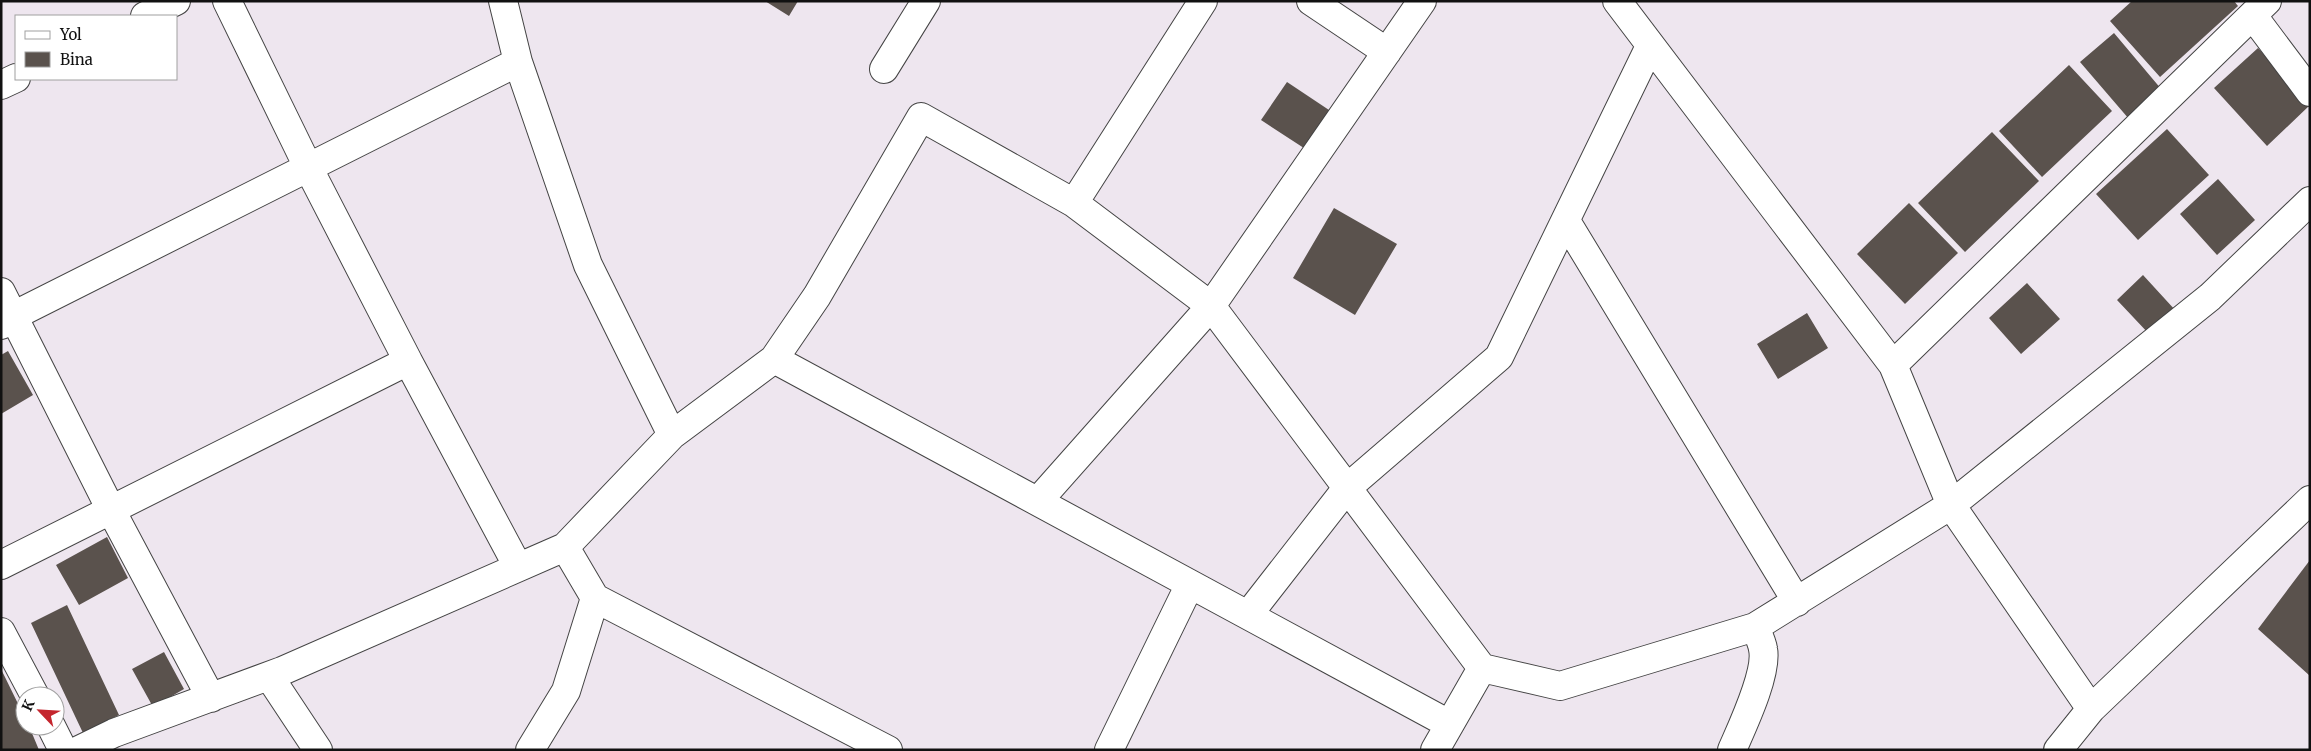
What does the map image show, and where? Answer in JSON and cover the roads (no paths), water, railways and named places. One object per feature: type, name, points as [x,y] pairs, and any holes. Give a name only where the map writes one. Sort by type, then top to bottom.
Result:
[{"type":"street","points":[[147,15],[176,1]]},
{"type":"street","points":[[227,1],[308,167],[408,361],[518,567]]},
{"type":"street","points":[[503,1],[518,62],[588,266],[672,435]]},
{"type":"street","points":[[884,69],[926,1]]},
{"type":"street","points":[[1074,203],[1203,1]]},
{"type":"street","points":[[1312,1],[1387,52]]},
{"type":"street","points":[[1038,501],[1210,306],[1422,1]]},
{"type":"street","points":[[1617,1],[1892,365],[1950,505],[2091,709]]},
{"type":"street","points":[[1892,365],[2260,9],[2310,92]]},
{"type":"street","points":[[1248,615],[1347,488],[1499,357],[1650,46]]},
{"type":"street","points":[[7,321],[518,62]]},
{"type":"street","points":[[1,85],[15,78]]},
{"type":"street","points":[[79,750],[114,733],[269,676],[565,547],[672,435],[774,359],[817,296],[922,117],[1074,203],[1210,306],[1482,668],[1560,686],[1756,627],[1950,505],[2210,297],[2310,201]]},
{"type":"street","points":[[1566,221],[1797,602]]},
{"type":"street","points":[[1,292],[7,321],[111,510],[211,698]]},
{"type":"street","points":[[774,359],[1449,724]]},
{"type":"street","points":[[1,565],[408,361]]},
{"type":"street","points":[[2058,750],[2091,709],[2310,500]]},
{"type":"street","points":[[565,547],[595,598],[888,750]]},
{"type":"street","points":[[1109,750],[1190,584]]},
{"type":"street","points":[[530,750],[566,691],[595,598]]},
{"type":"street","points":[[1732,750],[1751,706],[1760,676],[1764,651],[1756,627]]},
{"type":"street","points":[[1,632],[30,686]]},
{"type":"street","points":[[1435,750],[1482,668]]},
{"type":"street","points":[[269,676],[318,750]]},
{"type":"street","points":[[56,736],[63,750]]}]
